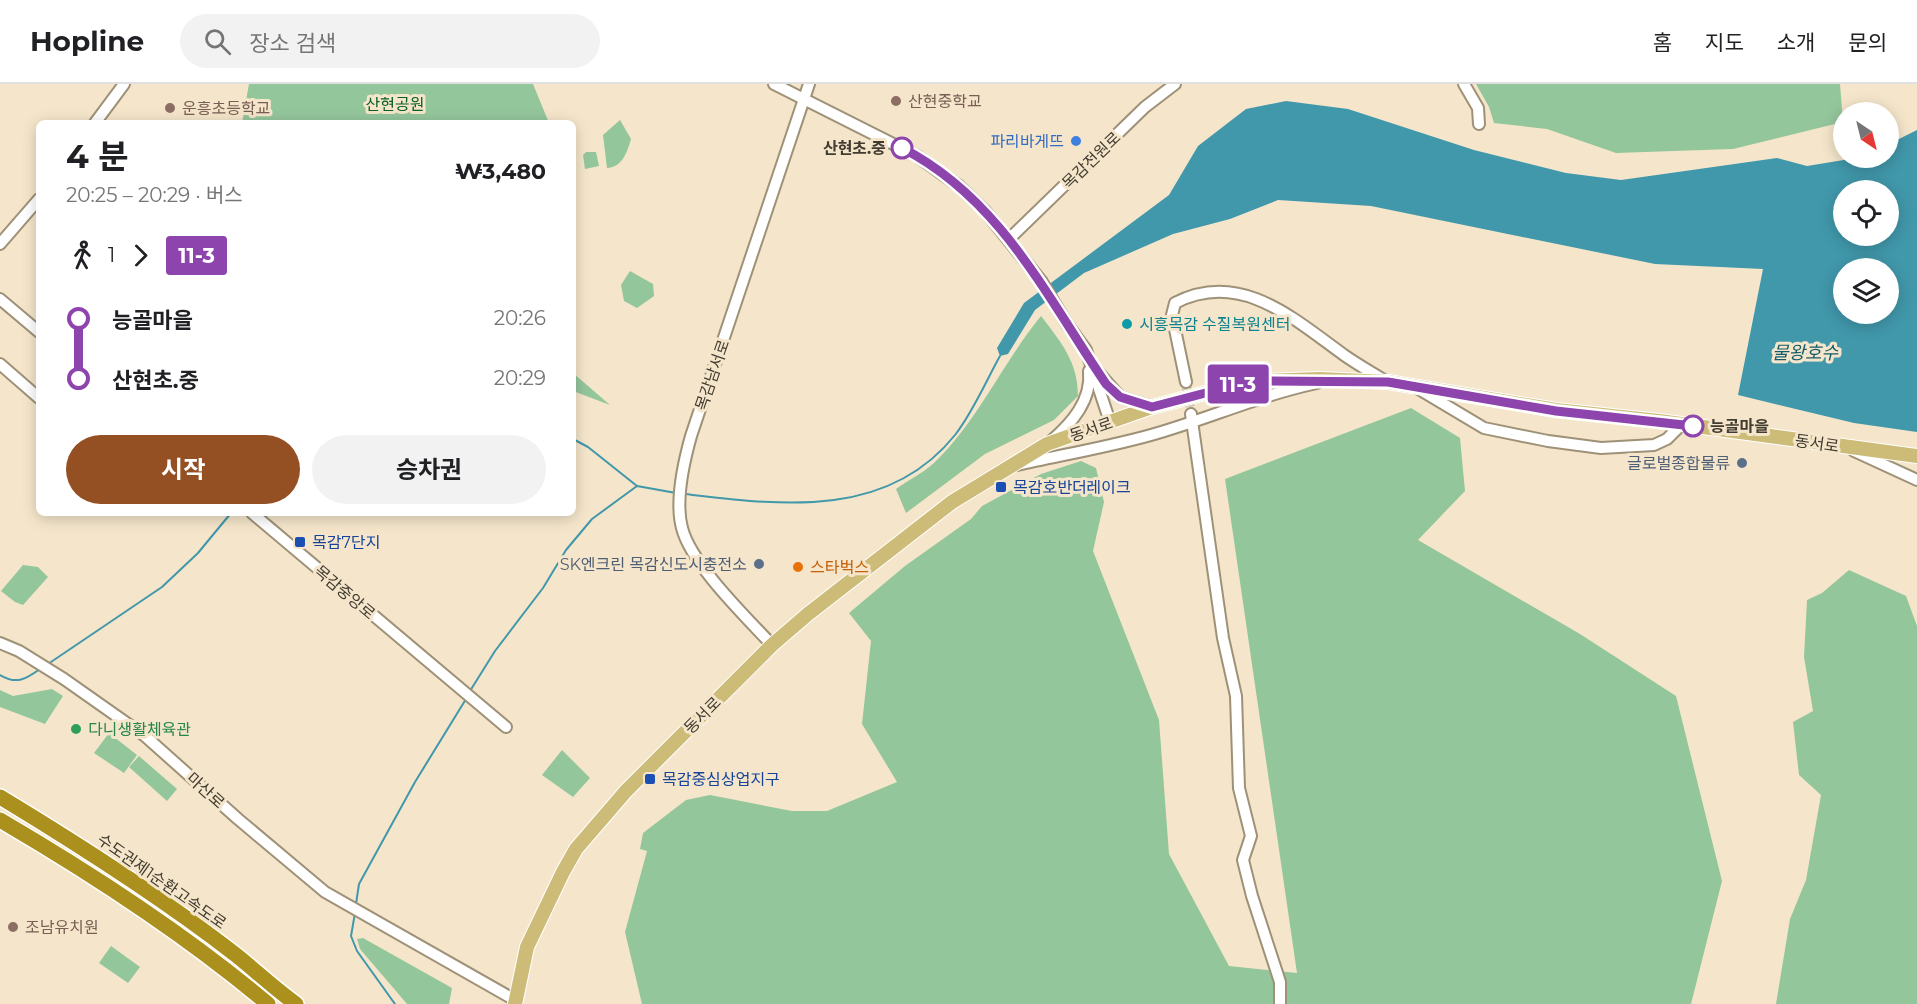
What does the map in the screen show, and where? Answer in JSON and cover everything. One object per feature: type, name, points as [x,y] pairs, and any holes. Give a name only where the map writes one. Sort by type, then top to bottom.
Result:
[{"type":"highway","name":"수도권제1순환고속도로","points":[[0,797],[72,841],[179,914],[236,955],[296,1004]]},
{"type":"highway","name":"수도권제1순환고속도로","points":[[0,820],[68,860],[172,929],[268,1004]]},
{"type":"main road","name":"동서로","points":[[515,1002],[527,946],[576,849],[626,791],[771,645],[952,502],[1047,444],[1152,407],[1236,385],[1266,381],[1335,380],[1388,382],[1556,411],[1682,424],[1917,456]]},
{"type":"street","points":[[97,120],[124,84]]},
{"type":"street","points":[[774,84],[918,156],[959,186],[1021,253],[1111,390],[1120,397],[1152,407]]},
{"type":"street","name":"목감남서로","points":[[771,645],[692,551],[682,528],[681,487],[691,436],[809,84]]},
{"type":"street","name":"목감전원로","points":[[1009,239],[1145,107],[1175,84]]},
{"type":"street","points":[[1464,84],[1478,108],[1479,124]]},
{"type":"street","points":[[0,244],[36,202]]},
{"type":"street","points":[[1186,382],[1172,315],[1176,303],[1193,294],[1223,291],[1260,299],[1303,324],[1347,357],[1388,382]]},
{"type":"street","points":[[0,299],[36,329]]},
{"type":"street","points":[[1086,350],[1110,422]]},
{"type":"street","points":[[1047,444],[1065,430],[1083,402],[1090,374],[1086,350]]},
{"type":"street","points":[[0,364],[36,395]]},
{"type":"street","points":[[1008,467],[1149,436],[1191,419],[1245,402],[1335,380]]},
{"type":"street","points":[[1414,387],[1484,428],[1548,441],[1601,448],[1654,446],[1667,439],[1682,424]]},
{"type":"street","points":[[1191,419],[1223,638],[1236,696],[1239,788],[1251,836],[1243,860],[1252,897],[1280,982],[1280,1004]]},
{"type":"street","points":[[1845,447],[1917,480]]},
{"type":"street","name":"목감중앙로","points":[[255,516],[502,723]]},
{"type":"street","name":"마산로","points":[[0,643],[19,651],[63,679],[145,736],[238,819],[345,905],[515,1002]]},
{"type":"green space","name":"산현공원","points":[[249,84],[533,84],[548,120],[243,120]]},
{"type":"green space","points":[[1476,84],[1840,84],[1841,102],[1833,102],[1833,124],[1733,149],[1616,153],[1547,129],[1494,123],[1489,107]]},
{"type":"green space","points":[[620,120],[631,139],[626,154],[620,162],[607,168],[603,135]]},
{"type":"green space","points":[[586,152],[596,152],[599,166],[585,169],[583,155]]},
{"type":"green space","points":[[630,271],[653,284],[654,296],[637,308],[624,301],[621,285]]},
{"type":"green space","points":[[1041,316],[1072,363],[1078,396],[1054,420],[985,454],[906,513],[896,489],[929,467],[953,443]]},
{"type":"green space","points":[[576,376],[610,405],[576,392]]},
{"type":"green space","points":[[1411,408],[1460,438],[1465,491],[1418,540],[1580,634],[1676,696],[1722,881],[1691,1004],[642,1004],[625,932],[647,851],[640,849],[643,833],[686,800],[710,795],[792,811],[827,811],[897,782],[862,724],[871,641],[849,613],[905,566],[971,519],[982,506],[1041,474],[1081,461],[1096,468],[1104,502],[1093,551],[1159,720],[1169,854],[1229,966],[1297,973],[1225,479]]},
{"type":"green space","points":[[23,565],[38,567],[48,577],[23,605],[1,591]]},
{"type":"green space","points":[[1849,570],[1906,596],[1917,626],[1917,1004],[1776,1004],[1790,919],[1806,880],[1821,795],[1799,775],[1793,722],[1813,711],[1804,657],[1807,600],[1822,593]]},
{"type":"green space","points":[[52,689],[63,696],[45,724],[0,707],[0,690],[13,696]]},
{"type":"green space","points":[[109,733],[137,755],[124,773],[94,753]]},
{"type":"green space","points":[[562,750],[590,778],[573,797],[542,775]]},
{"type":"green space","points":[[139,756],[177,789],[167,801],[129,767]]},
{"type":"green space","points":[[363,938],[452,988],[449,1004],[407,1004],[360,949],[357,939]]},
{"type":"green space","points":[[111,946],[140,967],[128,983],[99,963]]},
{"type":"water","name":"물왕호수","points":[[1286,101],[1348,109],[1474,150],[1566,173],[1621,180],[1777,158],[1807,166],[1833,162],[1833,168],[1899,168],[1899,139],[1917,130],[1917,432],[1854,423],[1738,395],[1763,269],[1655,264],[1371,206],[1278,200],[1230,219],[1173,234],[1084,273],[1035,310],[1008,354],[1000,356],[997,348],[1024,303],[1169,195],[1198,146],[1246,109]]},
{"type":"waterway","points":[[685,494],[794,503],[865,494],[897,482],[928,462],[955,435],[1000,356]]},
{"type":"waterway","points":[[576,441],[588,447],[637,486]]},
{"type":"waterway","points":[[470,691],[495,651],[543,588],[566,550],[592,519],[637,486],[676,493]]},
{"type":"waterway","points":[[48,664],[162,587],[198,553],[229,516]]},
{"type":"waterway","points":[[0,675],[11,680],[21,680],[40,669]]},
{"type":"waterway","points":[[356,904],[359,884],[415,782],[466,699]]},
{"type":"waterway","points":[[355,913],[351,936],[357,951],[395,1004]]},
{"type":"tunnel","points":[[1186,382],[1191,414]]},
{"type":"bus line","name":"11-3","points":[[902,148],[918,156],[959,186],[986,212],[1042,282],[1106,384],[1120,397],[1131,401],[1152,407],[1251,382],[1349,380],[1388,382],[1446,394],[1556,411],[1693,426]]},
{"type":"place","name":"산현중학교","points":[[896,101]]},
{"type":"place","name":"운흥초등학교","points":[[170,108]]},
{"type":"place","name":"파리바게뜨","points":[[1076,141]]},
{"type":"place","name":"산현초.중","points":[[902,148]]},
{"type":"place","name":"시흥목감 수질복원센터","points":[[1127,324]]},
{"type":"place","name":"능골마을","points":[[1693,426]]},
{"type":"place","name":"글로벌종합물류","points":[[1742,463]]},
{"type":"place","name":"목감호반더레이크","points":[[1001,487]]},
{"type":"place","name":"목감7단지","points":[[300,542]]},
{"type":"place","name":"SK엔크린 목감신도시충전소","points":[[759,564]]},
{"type":"place","name":"스타벅스","points":[[798,567]]},
{"type":"place","name":"다니생활체육관","points":[[76,729]]},
{"type":"place","name":"목감중심상업지구","points":[[650,779]]},
{"type":"place","name":"조남유치원","points":[[13,927]]}]
